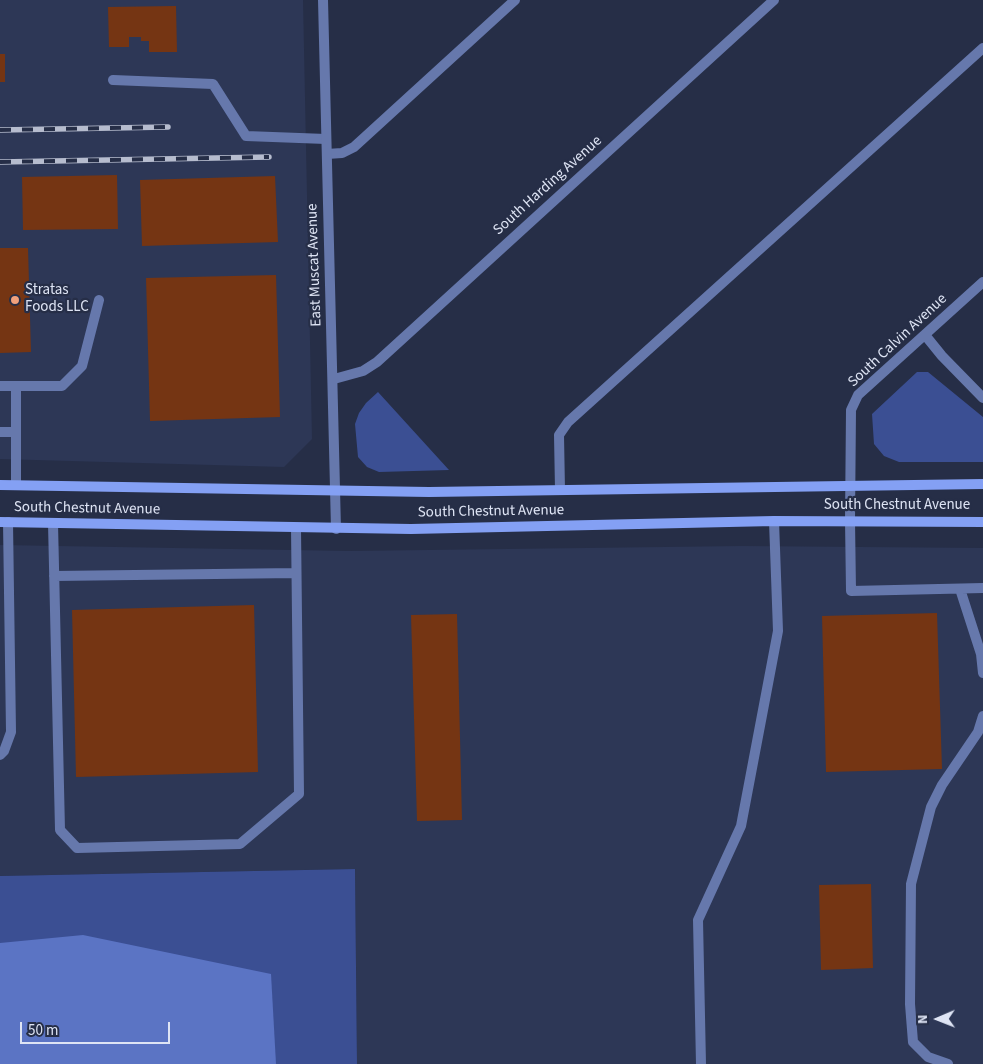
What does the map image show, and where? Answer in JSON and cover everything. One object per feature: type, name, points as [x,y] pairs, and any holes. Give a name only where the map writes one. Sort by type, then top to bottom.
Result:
[{"type":"main road","name":"South Chestnut Avenue","points":[[0,484],[336,491],[983,484]]},
{"type":"main road","name":"South Chestnut Avenue","points":[[4,522],[336,529],[850,520],[983,522]]},
{"type":"street","name":"East Muscat Avenue","points":[[323,0],[334,379],[336,529]]},
{"type":"street","points":[[327,154],[342,152],[354,147],[516,0]]},
{"type":"street","name":"South Harding Avenue","points":[[334,379],[363,371],[377,362],[774,0]]},
{"type":"street","points":[[560,490],[559,435],[568,422],[983,48]]},
{"type":"street","points":[[113,80],[213,84],[246,136],[326,139]]},
{"type":"street","name":"South Calvin Avenue","points":[[960,588],[851,591],[851,410],[858,395],[983,282]]},
{"type":"street","points":[[0,386],[62,386],[82,366],[100,300]]},
{"type":"street","points":[[925,335],[983,398]]},
{"type":"street","points":[[16,386],[16,485]]},
{"type":"street","points":[[0,432],[16,432]]},
{"type":"street","points":[[701,1064],[698,920],[741,826],[745,806],[778,631],[774,521]]},
{"type":"street","points":[[0,755],[4,751],[11,732],[4,522]]},
{"type":"street","points":[[53,523],[60,830],[77,848],[240,844],[299,794],[296,528]]},
{"type":"street","points":[[54,576],[296,573]]},
{"type":"street","points":[[983,588],[960,588],[981,654],[983,673]]},
{"type":"street","points":[[948,1064],[928,1057],[913,1042],[910,1004],[911,884],[930,807],[978,732],[983,716]]},
{"type":"shaded area","points":[[0,0],[303,0],[312,439],[284,467],[0,459]]},
{"type":"shaded area","points":[[917,372],[928,372],[983,417],[983,462],[899,462],[884,456],[874,444],[872,414]]},
{"type":"shaded area","points":[[378,392],[449,470],[379,472],[367,467],[358,457],[355,424],[359,413],[366,403]]},
{"type":"shaded area","points":[[0,545],[349,551],[742,546],[983,548],[983,1064],[357,1064],[355,869],[0,876]]},
{"type":"shaded area","points":[[355,869],[357,1064],[0,1064],[0,876]]},
{"type":"shaded area","points":[[83,935],[271,974],[276,1064],[0,1064],[0,943]]},
{"type":"building","points":[[176,6],[177,52],[149,52],[149,41],[141,41],[141,37],[129,37],[129,47],[109,47],[108,7]]},
{"type":"building","points":[[0,54],[5,54],[5,82],[0,82]]},
{"type":"building","points":[[117,175],[118,229],[23,230],[22,177]]},
{"type":"building","points":[[275,176],[278,242],[142,246],[140,180]]},
{"type":"building","name":"Stratas Foods LLC","points":[[0,248],[28,248],[31,352],[0,353]]},
{"type":"building","points":[[276,275],[280,417],[150,421],[146,278]]},
{"type":"building","points":[[254,605],[258,772],[76,777],[72,610]]},
{"type":"building","points":[[937,613],[942,769],[826,772],[822,616]]},
{"type":"building","points":[[457,614],[462,820],[417,821],[411,615]]},
{"type":"building","points":[[871,884],[873,968],[821,970],[819,885]]},
{"type":"railway","points":[[0,130],[168,127]]},
{"type":"railway","points":[[0,162],[269,157]]},
{"type":"place","name":"Stratas Foods LLC","points":[[15,300]]}]
